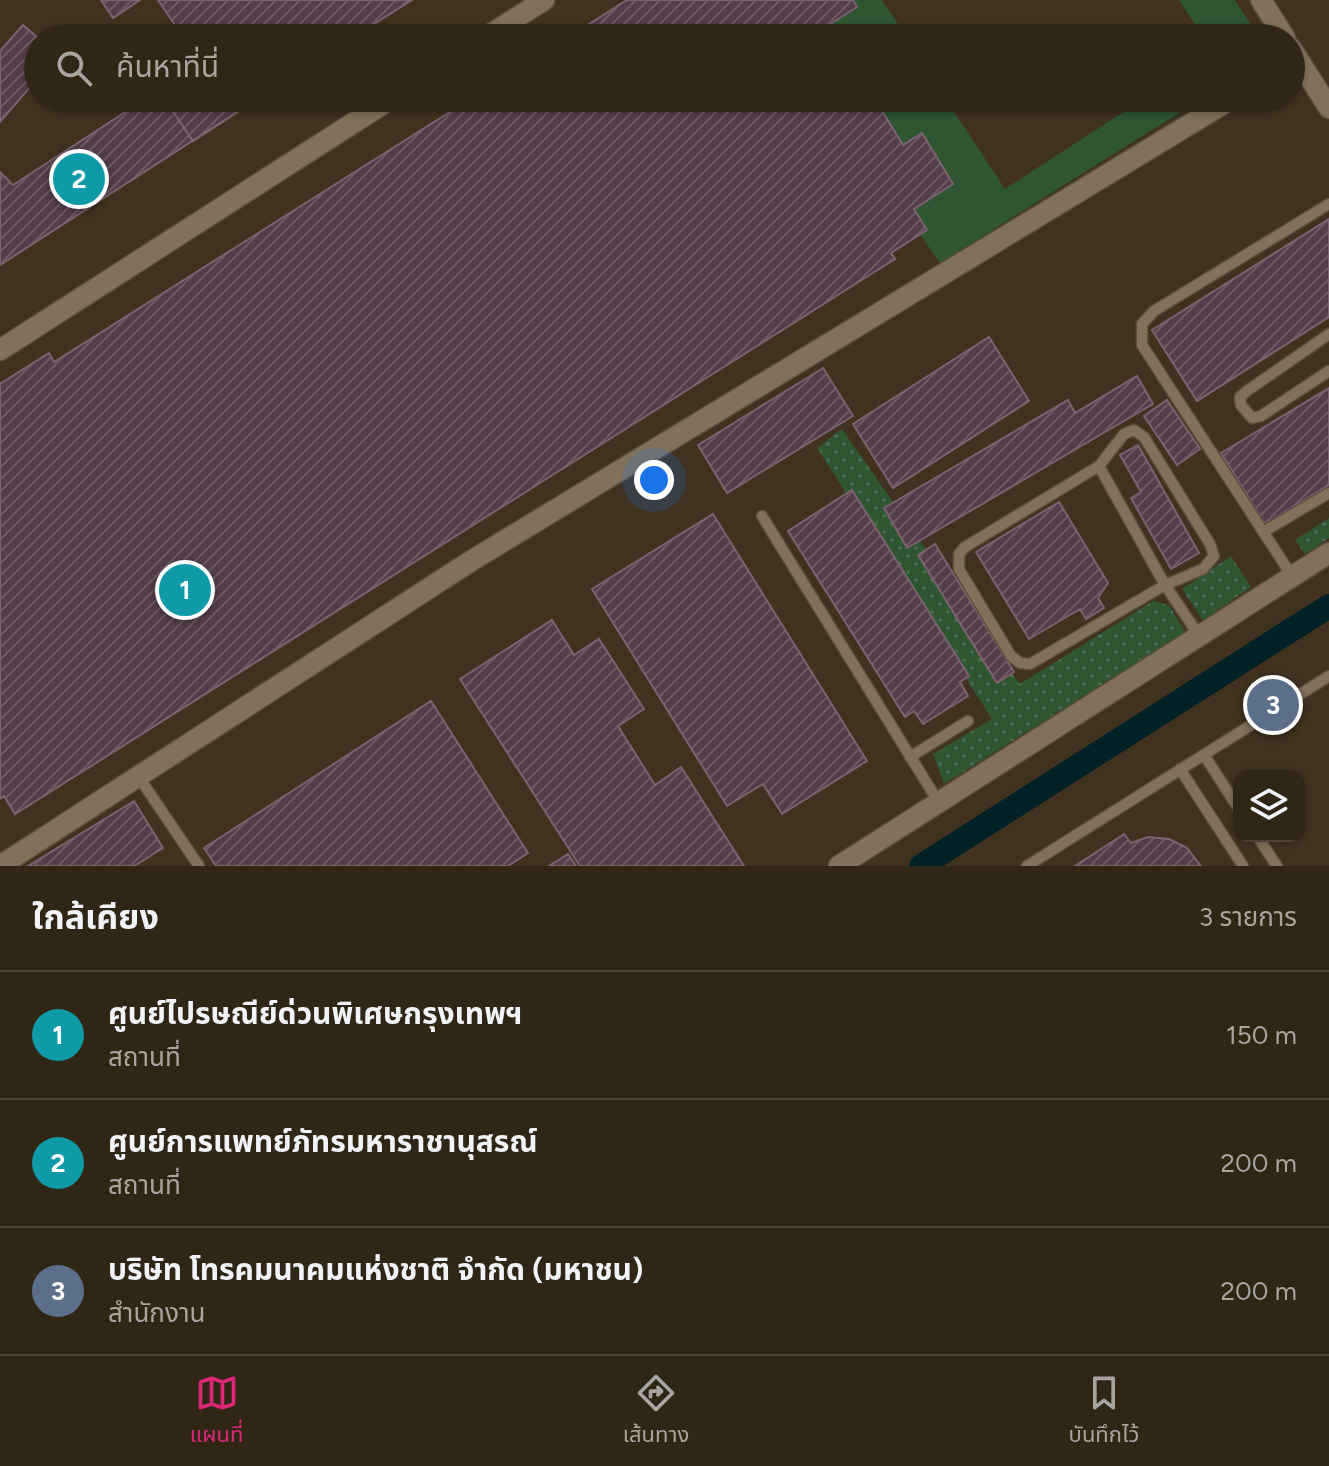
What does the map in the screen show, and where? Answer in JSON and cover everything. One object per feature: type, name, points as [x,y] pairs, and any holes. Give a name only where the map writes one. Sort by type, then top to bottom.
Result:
[{"type":"street","points":[[507,24],[544,0]]},
{"type":"street","points":[[1261,0],[1276,24]]},
{"type":"street","points":[[1305,74],[1329,108]]},
{"type":"street","points":[[0,350],[370,112]]},
{"type":"street","points":[[0,866],[471,561],[1210,112]]},
{"type":"street","points":[[839,866],[1329,553]]},
{"type":"lane","points":[[1292,576],[1142,345],[1142,324],[1154,311],[1329,204]]},
{"type":"lane","points":[[1329,334],[1247,391],[1240,397],[1241,405],[1252,418],[1261,416],[1329,371]]},
{"type":"lane","points":[[1134,430],[1144,437],[1210,544],[1214,556],[1203,569],[1165,585],[1030,664],[1020,663],[1011,656],[956,562],[965,547],[1099,466],[1124,434],[1134,430]]},
{"type":"lane","points":[[1099,466],[1165,585],[1200,637]]},
{"type":"lane","points":[[1263,532],[1329,493]]},
{"type":"lane","points":[[762,516],[940,804]]},
{"type":"lane","points":[[1027,866],[1329,676]]},
{"type":"lane","points":[[910,757],[968,721]]},
{"type":"lane","points":[[1204,755],[1233,800]]},
{"type":"lane","points":[[1180,769],[1243,866]]},
{"type":"lane","points":[[138,776],[199,866]]},
{"type":"lane","points":[[1261,842],[1277,866]]},
{"type":"green space","points":[[757,0],[882,0],[898,24],[773,24]]},
{"type":"green space","points":[[1179,0],[1235,0],[1250,24],[1195,24]]},
{"type":"green space","points":[[835,112],[954,112],[1005,189],[1123,112],[1181,112],[940,263]]},
{"type":"green space","points":[[842,429],[1020,684],[1153,601],[1169,605],[1185,632],[944,784],[933,754],[992,719],[817,448]]},
{"type":"green space","points":[[1329,518],[1329,538],[1305,554],[1295,540]]},
{"type":"green space","points":[[1231,556],[1251,587],[1203,620],[1182,589]]},
{"type":"building","points":[[101,0],[140,0],[113,18]]},
{"type":"building","points":[[101,0],[140,0],[113,18]]},
{"type":"building","points":[[158,0],[412,0],[374,24],[174,24]]},
{"type":"building","points":[[158,0],[412,0],[374,24],[174,24]]},
{"type":"building","points":[[627,0],[853,0],[857,7],[831,24],[589,24]]},
{"type":"building","points":[[24,26],[24,94],[0,122],[0,51]]},
{"type":"building","points":[[125,112],[237,112],[0,265],[0,172],[13,185]]},
{"type":"building","points":[[173,112],[238,112],[193,141]]},
{"type":"building","points":[[450,112],[883,112],[903,145],[922,133],[953,184],[914,209],[927,230],[891,253],[895,259],[15,814],[4,796],[0,799],[0,384],[49,353],[54,362]]},
{"type":"building","points":[[1329,219],[1329,317],[1197,401],[1152,330]]},
{"type":"building","points":[[989,337],[1029,401],[893,488],[853,424]]},
{"type":"building","points":[[823,368],[853,416],[727,493],[698,445]]},
{"type":"building","points":[[1137,376],[1153,404],[907,548],[884,508],[1068,400],[1075,413]]},
{"type":"building","points":[[1329,388],[1329,485],[1265,524],[1221,453]]},
{"type":"building","points":[[1167,400],[1200,449],[1177,465],[1144,416]]},
{"type":"building","points":[[1138,445],[1199,553],[1171,569],[1131,498],[1141,492],[1120,455]]},
{"type":"building","points":[[852,490],[969,676],[960,682],[968,696],[923,724],[914,711],[905,717],[788,531]]},
{"type":"building","points":[[1059,502],[1108,583],[1098,598],[1104,608],[1086,619],[1080,609],[1029,639],[976,552]]},
{"type":"building","points":[[713,514],[867,761],[782,814],[763,784],[727,806],[592,589]]},
{"type":"building","points":[[935,544],[1014,672],[997,683],[918,555]]},
{"type":"building","points":[[552,620],[574,655],[599,639],[644,709],[618,726],[655,785],[681,767],[744,866],[580,866],[460,679]]},
{"type":"building","points":[[431,701],[528,853],[508,866],[216,866],[204,848]]},
{"type":"building","points":[[134,801],[163,848],[134,866],[28,866]]},
{"type":"building","points":[[1124,834],[1131,843],[1148,837],[1169,839],[1187,848],[1201,866],[1075,866]]},
{"type":"building","points":[[568,854],[576,866],[549,866]]},
{"type":"waterway","points":[[921,866],[1329,606]]},
{"type":"place","name":"ศูนย์การแพทย์ภัทรมหาราชานุสรณ์","points":[[79,179]]},
{"type":"place","name":"ศูนย์ไปรษณีย์ด่วนพิเศษกรุงเทพฯ","points":[[185,590]]},
{"type":"place","name":"บริษัท โทรคมนาคมแห่งชาติ จำกัด (มหาชน)","points":[[1273,705]]}]
